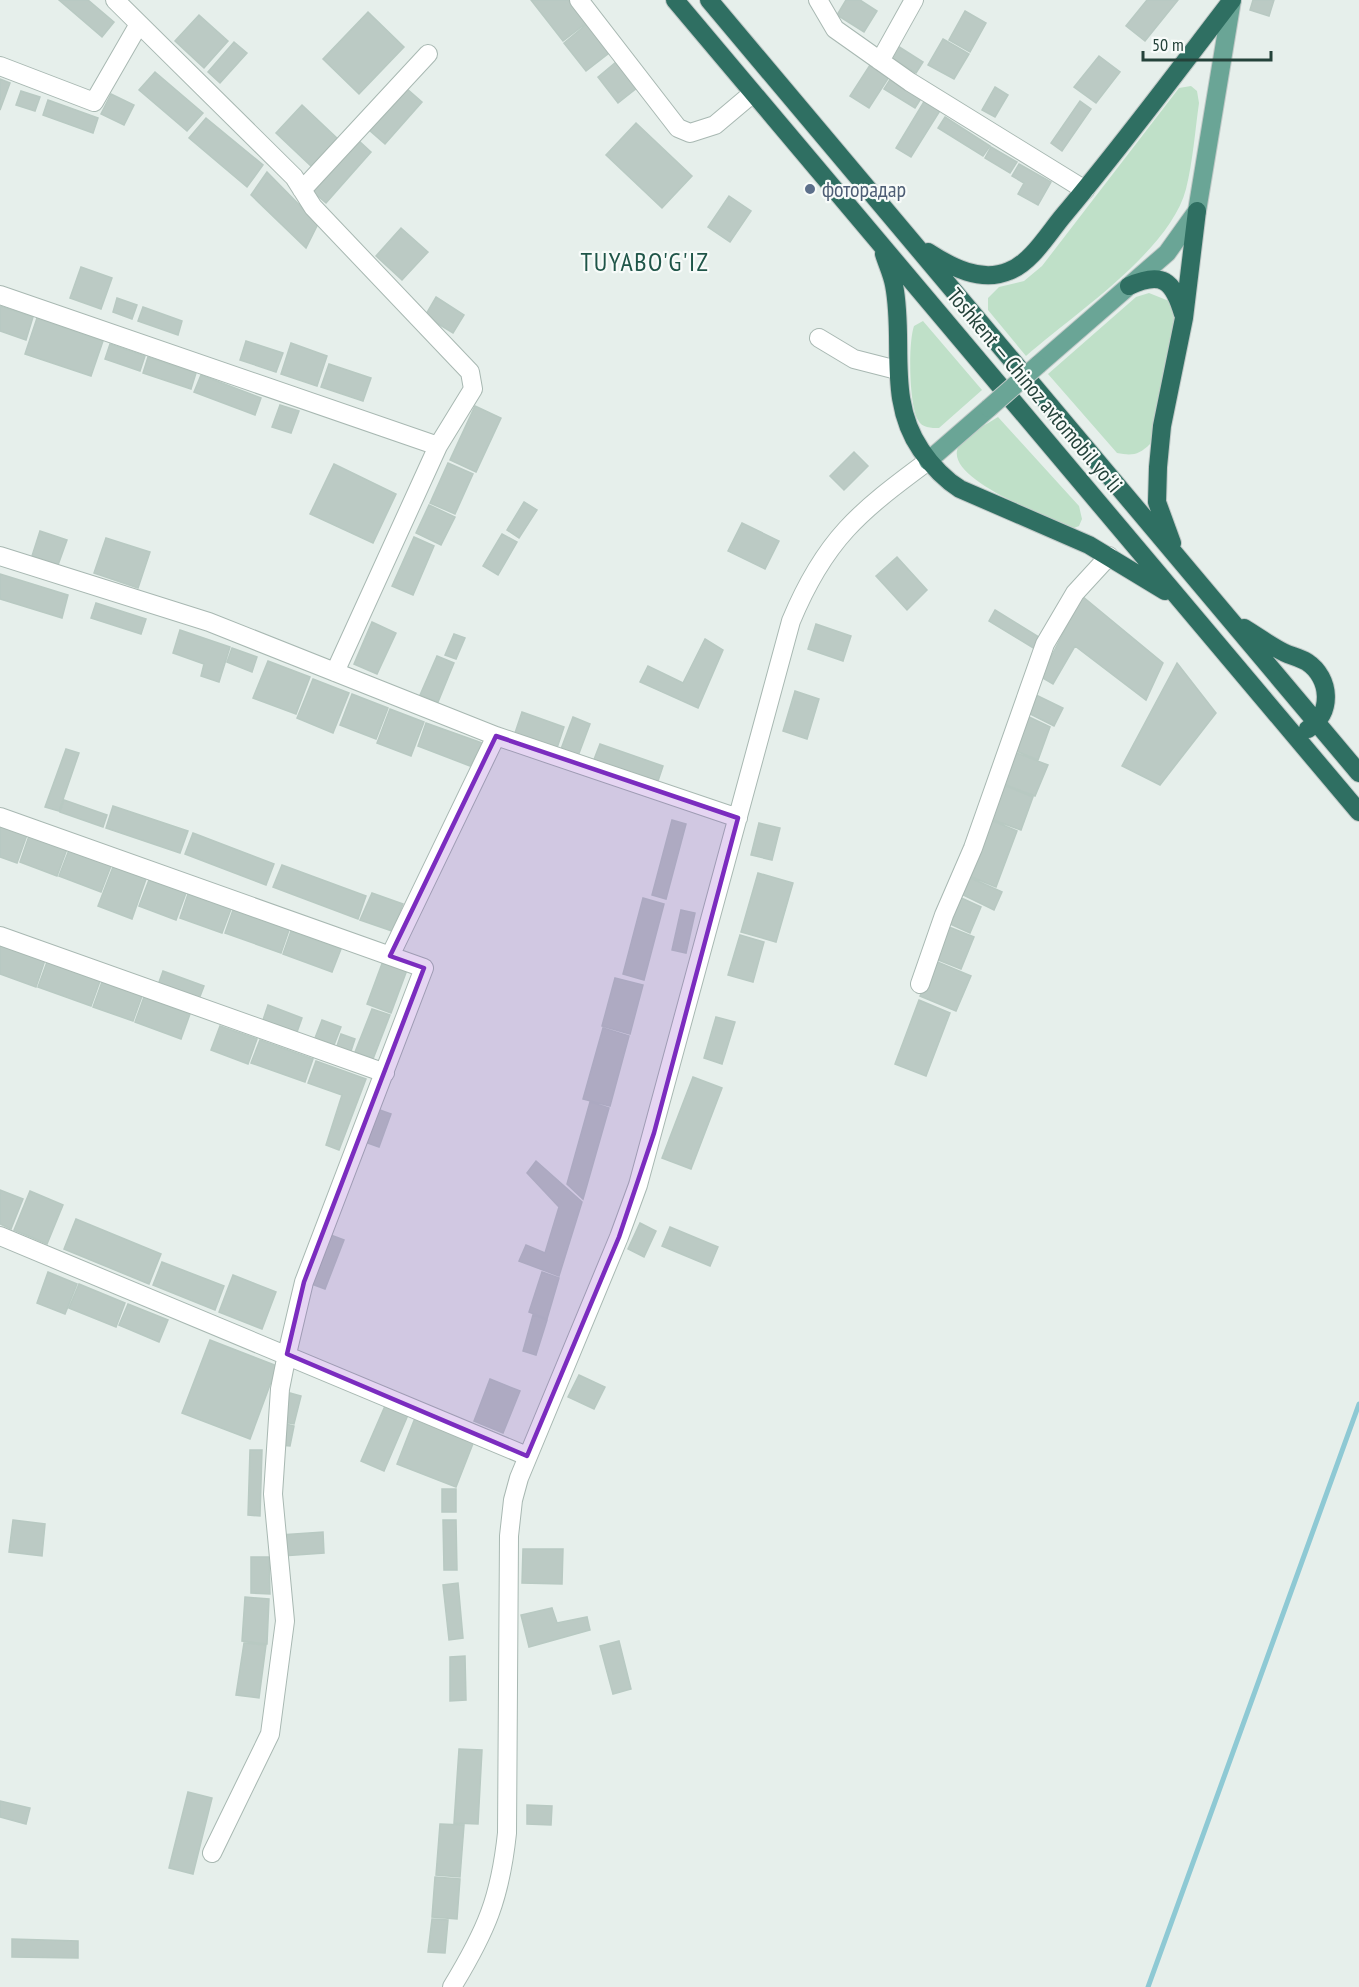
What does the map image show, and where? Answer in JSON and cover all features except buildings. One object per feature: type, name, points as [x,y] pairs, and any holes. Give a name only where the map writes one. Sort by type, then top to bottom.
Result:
[{"type":"highway","name":"Toshkent — Chinoz avtomobil yoʻli","points":[[675,0],[1359,812]]},
{"type":"highway","name":"Toshkent — Chinoz avtomobil yoʻli","points":[[709,0],[1359,773]]},
{"type":"highway","points":[[914,243],[943,262],[969,273],[996,275],[1008,272],[1030,256],[1085,190],[1232,0]]},
{"type":"highway","points":[[782,126],[780,118],[784,110],[793,107],[803,111]]},
{"type":"highway","points":[[1178,558],[1157,502],[1162,426],[1184,318],[1197,211]]},
{"type":"highway","points":[[882,245],[894,285],[897,370],[906,424],[928,461],[948,482],[960,489],[1089,545],[1184,604]]},
{"type":"highway","points":[[1129,286],[1149,277],[1161,280],[1178,296],[1184,318]]},
{"type":"highway","points":[[1229,618],[1313,668],[1320,676],[1326,696],[1324,712],[1317,723],[1300,732],[1291,731]]},
{"type":"main road","points":[[928,461],[1167,253],[1197,211],[1232,0]]},
{"type":"street","points":[[115,0],[294,177],[314,207],[470,372],[473,389],[438,446],[335,672]]},
{"type":"street","points":[[579,0],[678,128],[690,133],[715,125],[753,93]]},
{"type":"street","points":[[818,0],[835,29],[880,61],[1085,190]]},
{"type":"street","points":[[880,61],[914,0]]},
{"type":"street","points":[[0,66],[94,102],[139,24]]},
{"type":"street","points":[[302,190],[428,54]]},
{"type":"street","points":[[0,295],[438,446]]},
{"type":"street","points":[[819,338],[854,359],[897,370]]},
{"type":"street","points":[[452,1987],[490,1920],[504,1864],[507,1833],[509,1536],[513,1500],[527,1456],[620,1237],[638,1185],[791,621],[809,580],[826,552],[853,520],[928,461]]},
{"type":"street","points":[[0,556],[209,622],[496,736],[738,818]]},
{"type":"street","points":[[920,984],[944,915],[973,848],[1045,644],[1075,593],[1109,556]]},
{"type":"street","points":[[390,956],[496,736]]},
{"type":"street","points":[[0,817],[423,968],[386,1073],[329,1211],[304,1282],[286,1354],[280,1389],[273,1494],[285,1621],[270,1734],[212,1853]]},
{"type":"street","points":[[0,936],[386,1073]]},
{"type":"street","points":[[0,1236],[527,1456]]},
{"type":"highlighted area","points":[[496,736],[738,818],[654,1133],[619,1237],[527,1456],[287,1354],[304,1282],[424,968],[390,956]]},
{"type":"green space","points":[[1191,86],[1197,91],[1199,103],[1186,189],[1176,212],[1161,235],[1141,258],[1094,301],[1026,356],[988,310],[988,298],[999,287],[1024,281],[1042,266],[1179,88]]},
{"type":"green space","points":[[1149,293],[1169,301],[1176,318],[1150,444],[1135,454],[1117,453],[1048,374],[1136,297]]},
{"type":"green space","points":[[923,321],[982,390],[939,428],[927,427],[920,423],[913,401],[910,374],[912,334],[914,326]]},
{"type":"green space","points":[[998,417],[1079,506],[1082,519],[1079,526],[1074,528],[1022,506],[1000,495],[965,470],[957,457],[960,444],[973,432]]},
{"type":"waterway","points":[[1148,1987],[1359,1404]]},
{"type":"place","name":"фоторадар","points":[[810,189]]},
{"type":"district","name":"TUYABO'G'IZ","points":[[645,261]]}]
